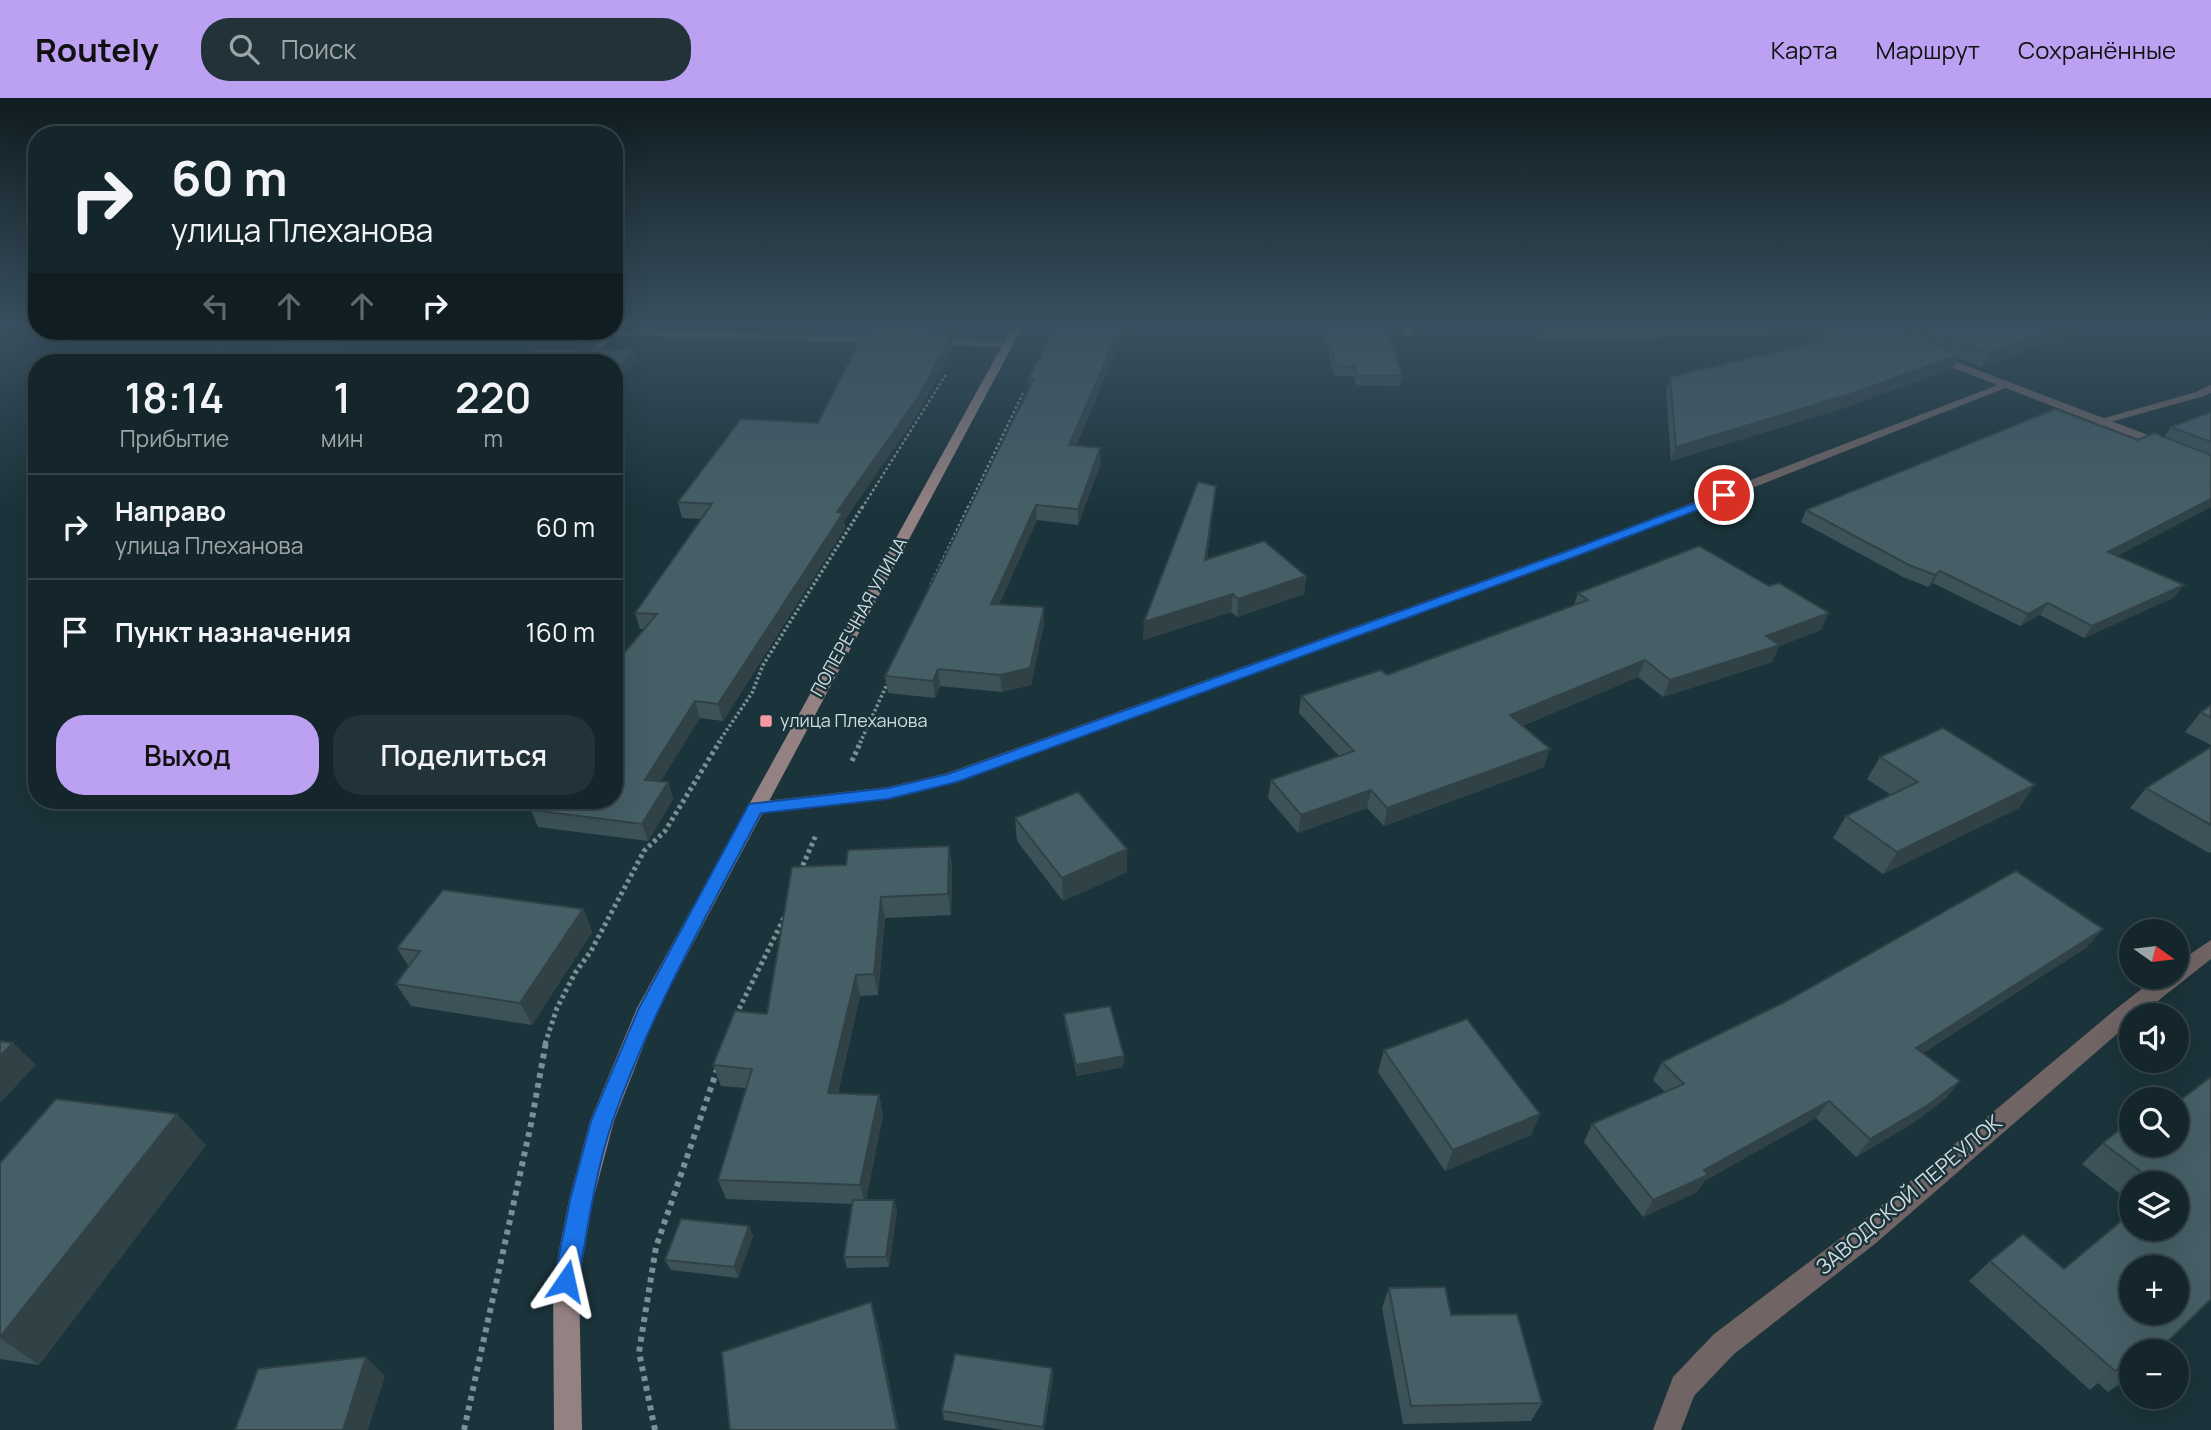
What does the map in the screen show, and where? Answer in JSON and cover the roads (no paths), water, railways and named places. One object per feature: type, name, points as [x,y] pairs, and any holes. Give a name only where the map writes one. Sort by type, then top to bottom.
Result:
[{"type":"main road","name":"ПОПЕРЕЧНАЯ УЛИЦА","points":[[568,1430],[566,1281],[581,1200],[602,1121],[648,1008],[986,386]]},
{"type":"street","points":[[755,808],[888,793],[951,778],[1582,550],[2004,386]]},
{"type":"street","points":[[2010,386],[2211,463]]},
{"type":"street","points":[[2100,421],[2200,394],[2211,388]]},
{"type":"street","name":"ЗАВОДСКОЙ ПЕРЕУЛОК","points":[[2189,964],[2211,948]]},
{"type":"street","name":"ЗАВОДСКОЙ ПЕРЕУЛОК","points":[[1667,1430],[1683,1387],[1724,1344],[1867,1234],[2157,989]]},
{"type":"place","name":"улица Плеханова","points":[[766,721]]}]
